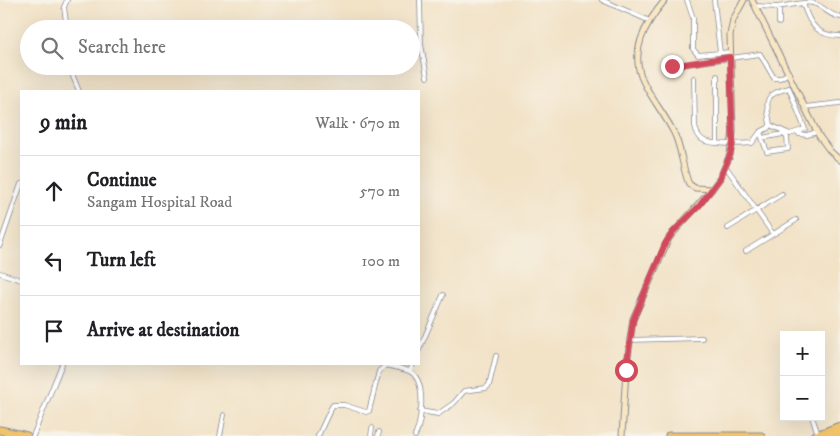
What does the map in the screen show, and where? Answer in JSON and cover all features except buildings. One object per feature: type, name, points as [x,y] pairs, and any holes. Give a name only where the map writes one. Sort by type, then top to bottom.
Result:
[{"type":"highway","points":[[817,436],[840,426]]},
{"type":"highway","points":[[0,430],[27,436]]},
{"type":"highway","points":[[830,436],[840,433]]},
{"type":"highway","points":[[669,436],[761,436]]},
{"type":"main road","points":[[665,0],[650,21],[639,42],[637,52],[643,82],[676,138],[689,184],[695,188],[712,189]]},
{"type":"main road","points":[[622,436],[624,389],[633,320],[665,244],[673,232],[712,189],[726,167],[733,143],[731,26],[744,0]]},
{"type":"main road","points":[[753,3],[817,132],[823,142],[839,158]]},
{"type":"street","points":[[66,20],[64,7],[67,0]]},
{"type":"street","points":[[420,0],[421,44],[427,77]]},
{"type":"street","points":[[602,0],[650,21]]},
{"type":"street","points":[[687,0],[693,18],[694,33],[692,44],[698,56],[720,53],[760,54],[774,78],[780,78],[789,73]]},
{"type":"street","points":[[714,0],[720,53]]},
{"type":"street","points":[[753,3],[779,7],[814,3],[834,16],[840,16]]},
{"type":"street","points":[[803,3],[808,19],[824,35],[840,36]]},
{"type":"street","points":[[779,7],[779,23]]},
{"type":"street","points":[[672,66],[730,54]]},
{"type":"street","points":[[72,75],[79,90]]},
{"type":"street","points":[[717,76],[717,143]]},
{"type":"street","points":[[694,78],[694,120],[697,132],[703,140],[717,143],[752,143],[760,132],[770,125]]},
{"type":"street","points":[[788,88],[805,129],[790,134],[770,125],[766,108],[771,95],[774,92],[788,88]]},
{"type":"street","points":[[805,107],[840,103]]},
{"type":"street","points":[[760,132],[762,138],[767,152],[788,150],[787,137],[783,134],[762,138]]},
{"type":"street","points":[[799,134],[807,135],[817,132]]},
{"type":"street","points":[[726,167],[773,234]]},
{"type":"street","points":[[0,245],[20,187]]},
{"type":"street","points":[[728,228],[782,194]]},
{"type":"street","points":[[746,251],[796,220]]},
{"type":"street","points":[[0,273],[20,280]]},
{"type":"street","points":[[420,348],[443,294]]},
{"type":"street","points":[[629,340],[702,338]]},
{"type":"street","points":[[420,411],[438,414],[454,403],[464,390],[486,388],[496,356]]},
{"type":"street","points":[[33,436],[62,365]]},
{"type":"street","points":[[318,436],[333,405],[344,405],[366,412],[369,411],[379,371],[386,365],[410,371],[418,379],[421,389],[420,411],[415,436]]},
{"type":"street","points":[[410,371],[413,365]]},
{"type":"street","points":[[220,436],[224,415]]},
{"type":"street","points":[[813,421],[817,436]]},
{"type":"street","points":[[371,436],[372,428]]},
{"type":"route","points":[[626,370],[633,320],[665,244],[673,232],[700,205],[720,178],[726,167],[733,143],[730,57],[672,66]]}]
